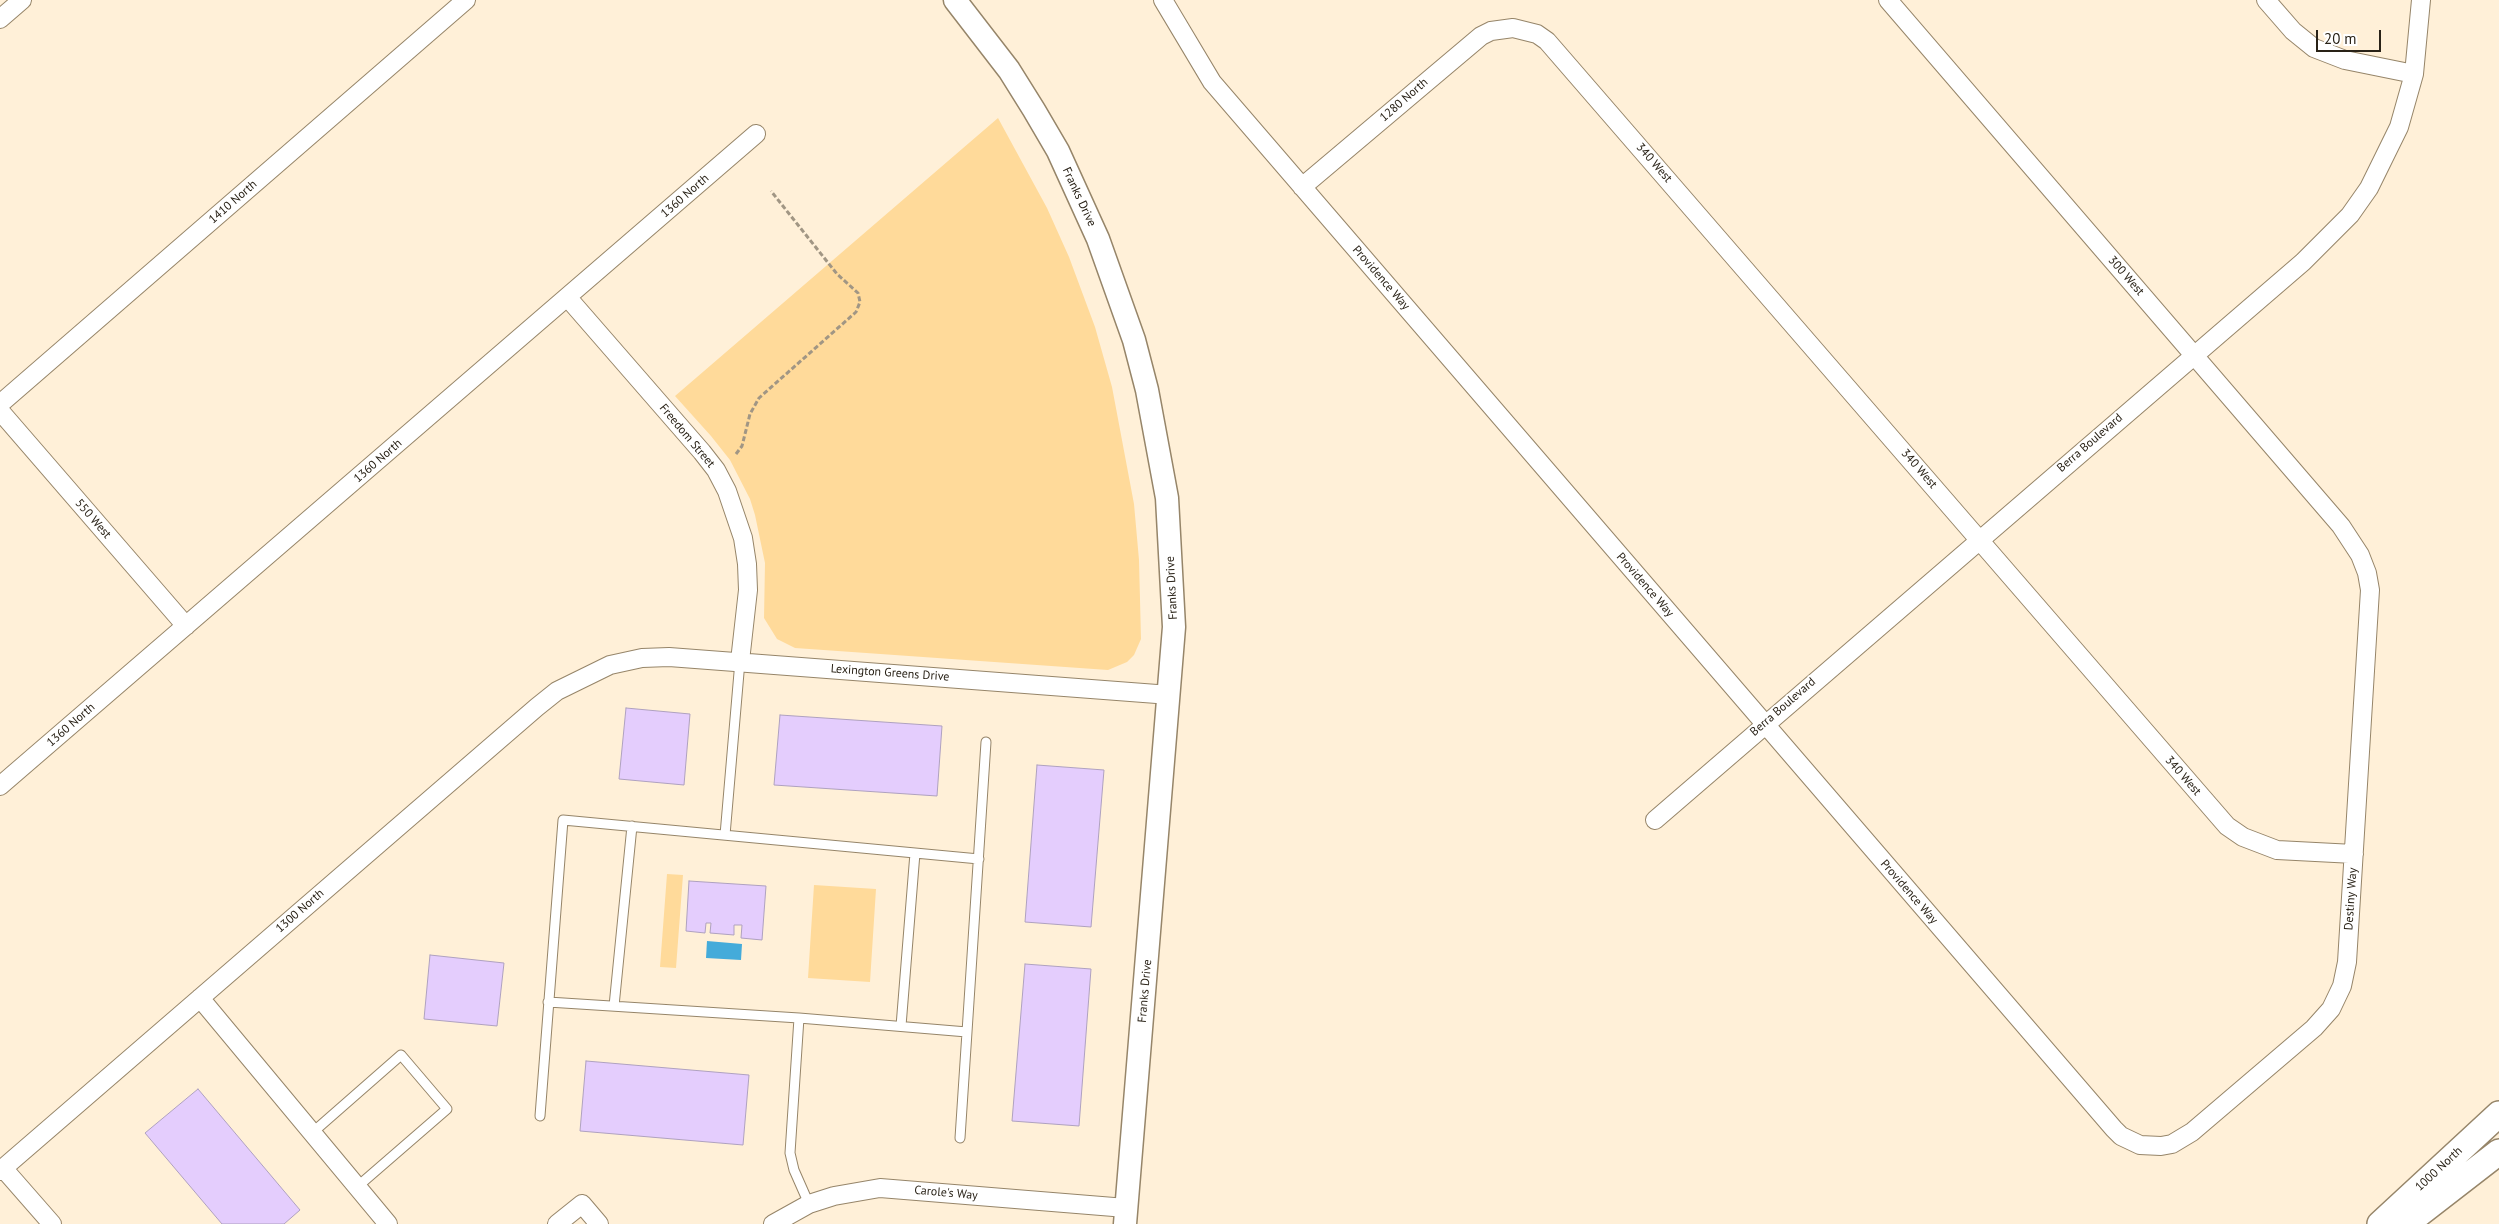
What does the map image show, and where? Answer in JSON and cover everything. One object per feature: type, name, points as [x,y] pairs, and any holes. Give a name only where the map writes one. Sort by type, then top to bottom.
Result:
[{"type":"main road","name":"1000 North","points":[[2380,1224],[2499,1114]]},
{"type":"main road","name":"1000 North","points":[[2406,1224],[2499,1152]]},
{"type":"street","points":[[0,19],[22,0]]},
{"type":"street","name":"1410 North","points":[[0,404],[466,0]]},
{"type":"street","name":"Franks Drive","points":[[955,0],[1009,70],[1058,151],[1098,239],[1134,340],[1149,399],[1167,498],[1174,627],[1170,695],[1126,1216]]},
{"type":"street","name":"Providence Way","points":[[1163,0],[1212,82],[1302,187],[2114,1129],[2130,1141],[2150,1147]]},
{"type":"street","name":"300 West","points":[[1888,0],[2341,526],[2360,555]]},
{"type":"street","points":[[2266,0],[2293,31],[2314,48],[2345,60],[2414,74]]},
{"type":"street","name":"Berra Boulevard","points":[[1655,820],[2193,354],[2303,262],[2350,215],[2369,188],[2399,127],[2414,74],[2421,0]]},
{"type":"street","name":"1280 North","points":[[1302,187],[1472,42],[1491,31],[1513,28]]},
{"type":"street","name":"340 West","points":[[1513,28],[1537,34],[1556,50],[2227,826],[2243,837],[2277,850],[2354,854]]},
{"type":"street","name":"1360 North","points":[[0,786],[756,134]]},
{"type":"street","name":"Freedom Street","points":[[568,298],[702,452],[716,470],[727,491],[743,538],[747,564],[748,590],[740,661]]},
{"type":"street","name":"550 West","points":[[0,411],[186,626]]},
{"type":"street","name":"Destiny Way","points":[[2150,1147],[2172,1144],[2192,1132],[2314,1028],[2338,998],[2345,974],[2370,590],[2360,555]]},
{"type":"street","name":"Lexington Greens Drive","points":[[610,666],[642,658],[740,661],[1170,695]]},
{"type":"street","name":"1300 North","points":[[1,1169],[537,707],[557,691],[610,666]]},
{"type":"street","points":[[200,998],[388,1224]]},
{"type":"street","points":[[1,1169],[52,1224]]},
{"type":"street","name":"Carole's Way","points":[[773,1224],[809,1204],[842,1194],[880,1188],[1126,1216]]},
{"type":"street","points":[[557,1224],[582,1204],[599,1224]]},
{"type":"lane","points":[[725,835],[740,661]]},
{"type":"lane","points":[[960,1138],[986,742]]},
{"type":"lane","points":[[540,1116],[563,820],[979,859]]},
{"type":"lane","points":[[614,1006],[632,826]]},
{"type":"lane","points":[[901,1026],[915,853]]},
{"type":"lane","points":[[548,1002],[799,1018],[967,1032]]},
{"type":"lane","points":[[799,1018],[790,1153],[794,1170],[809,1204]]},
{"type":"lane","points":[[312,1133],[401,1055],[447,1109],[357,1187]]},
{"type":"path","points":[[736,454],[742,446],[750,414],[758,398],[856,312],[860,302],[858,293],[838,274],[771,191]]},
{"type":"shaded area","points":[[998,118],[1047,208],[1069,257],[1095,327],[1112,387],[1134,504],[1139,560],[1141,639],[1134,655],[1127,662],[1108,670],[795,648],[777,639],[764,618],[765,563],[750,499],[730,460],[675,396]]},
{"type":"shaded area","points":[[667,874],[683,875],[676,968],[660,967]]},
{"type":"shaded area","points":[[814,885],[876,889],[870,982],[808,978]]},
{"type":"water","points":[[707,941],[742,944],[741,960],[706,958]]},
{"type":"building","points":[[626,708],[690,714],[684,785],[619,779]]},
{"type":"building","points":[[780,715],[942,726],[937,796],[774,785]]},
{"type":"building","points":[[1037,765],[1104,770],[1091,927],[1025,922]]},
{"type":"building","points":[[689,881],[766,886],[762,940],[741,938],[742,925],[734,925],[734,935],[710,933],[711,923],[706,923],[705,933],[686,931]]},
{"type":"building","points":[[430,955],[504,963],[497,1026],[424,1019]]},
{"type":"building","points":[[1025,964],[1091,969],[1079,1126],[1012,1121]]},
{"type":"building","points":[[586,1061],[749,1075],[743,1145],[580,1131]]},
{"type":"building","points":[[198,1089],[300,1210],[284,1224],[222,1224],[145,1133]]}]
